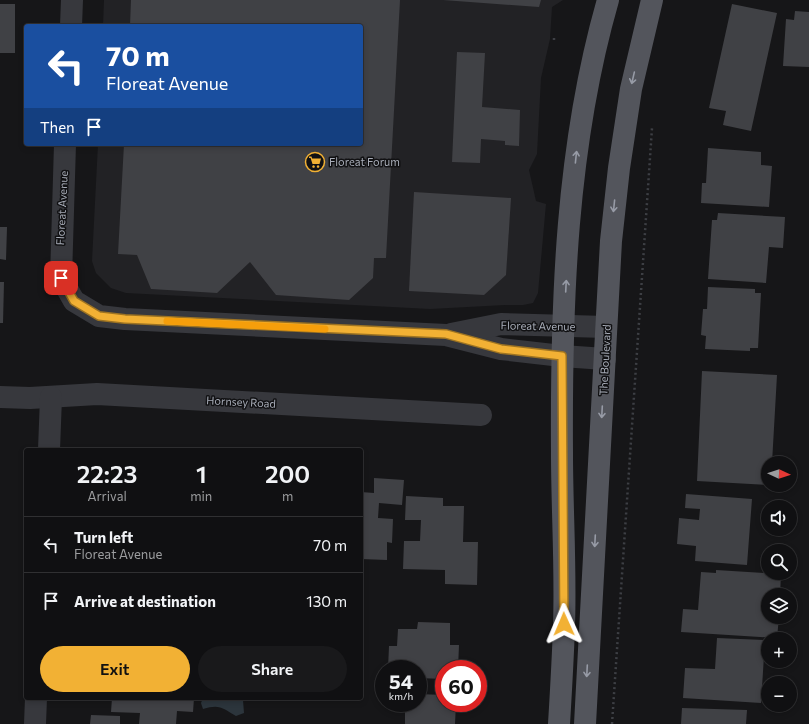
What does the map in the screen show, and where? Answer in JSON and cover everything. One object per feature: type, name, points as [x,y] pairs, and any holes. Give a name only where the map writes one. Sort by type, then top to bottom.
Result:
[{"type":"main road","points":[[559,724],[564,624],[562,356],[568,246],[578,138],[600,30],[608,0]]},
{"type":"main road","name":"The Boulevard","points":[[585,724],[610,241],[630,89],[652,0]]},
{"type":"street","points":[[71,24],[72,0]]},
{"type":"street","name":"Floreat Avenue","points":[[65,146],[61,278],[74,301],[99,316],[125,319],[446,334],[501,349],[605,359]]},
{"type":"street","name":"Floreat Avenue","points":[[446,334],[501,324],[564,325],[606,328]]},
{"type":"street","name":"Hornsey Road","points":[[0,396],[51,397],[97,394],[481,415]]},
{"type":"street","points":[[48,448],[51,397]]},
{"type":"street","points":[[35,724],[36,700]]},
{"type":"path","points":[[612,724],[652,120]]},
{"type":"shaded area","name":"Floreat Forum","points":[[104,0],[563,0],[552,7],[550,39],[541,78],[537,154],[529,170],[536,201],[546,204],[538,293],[533,303],[523,305],[430,309],[126,293],[111,288],[96,273],[92,261],[98,146],[363,146],[363,24],[103,24]]},
{"type":"shaded area","points":[[202,700],[243,700],[244,713],[236,716],[217,707],[203,709],[201,703]]},
{"type":"building","points":[[131,0],[400,0],[386,258],[374,258],[373,278],[349,300],[276,295],[250,262],[217,293],[151,289],[137,255],[118,254],[124,146],[363,146],[363,24],[130,24]]},
{"type":"building","points":[[443,0],[541,0],[539,7]]},
{"type":"building","points":[[0,4],[15,4],[15,53],[0,53]]},
{"type":"building","points":[[732,4],[777,13],[751,131],[723,125],[726,111],[709,108]]},
{"type":"building","points":[[795,11],[809,12],[809,67],[783,66],[786,19],[794,20]]},
{"type":"building","points":[[457,52],[485,53],[482,107],[520,110],[519,146],[505,145],[505,141],[481,139],[480,163],[452,162]]},
{"type":"building","points":[[708,148],[761,152],[761,165],[772,166],[769,207],[701,203],[702,183],[706,183]]},
{"type":"building","points":[[414,192],[511,198],[506,275],[484,295],[409,291]]},
{"type":"building","points":[[718,213],[785,217],[783,248],[769,247],[766,283],[708,279],[712,220],[717,220]]},
{"type":"building","points":[[0,227],[7,227],[6,260],[0,259]]},
{"type":"building","points":[[0,282],[4,282],[3,323],[0,323]]},
{"type":"building","points":[[708,287],[755,289],[755,293],[761,293],[758,348],[750,348],[750,351],[705,349],[706,336],[701,335],[703,309],[707,309]]},
{"type":"building","points":[[702,371],[777,375],[772,456],[761,456],[761,485],[697,481]]},
{"type":"building","points":[[374,478],[404,480],[402,505],[379,503],[378,518],[393,519],[392,543],[387,542],[387,560],[363,559],[363,492],[374,493]]},
{"type":"building","points":[[686,494],[752,499],[747,565],[695,561],[696,546],[677,544],[679,518],[699,520],[700,509],[685,508]]},
{"type":"building","points":[[406,496],[443,498],[443,506],[464,506],[463,542],[478,542],[477,585],[445,584],[445,570],[403,569],[404,541],[420,541],[421,520],[405,520]]},
{"type":"building","points":[[716,570],[761,573],[761,580],[781,580],[780,588],[761,588],[761,624],[778,624],[778,632],[761,632],[761,637],[681,632],[683,609],[698,610],[701,572],[716,573]]},
{"type":"building","points":[[418,622],[450,623],[450,645],[459,645],[458,660],[435,660],[435,679],[427,678],[427,660],[388,660],[389,646],[397,646],[398,629],[417,629]]},
{"type":"building","points":[[717,638],[761,640],[761,668],[763,668],[763,676],[761,676],[761,703],[683,698],[685,668],[715,669]]},
{"type":"building","points":[[427,694],[435,695],[435,712],[456,712],[455,724],[405,724],[405,712],[427,712]]},
{"type":"building","points":[[112,700],[194,700],[193,712],[177,711],[176,724],[139,724],[140,713],[111,712]]},
{"type":"building","points":[[682,708],[747,710],[746,724],[681,724]]},
{"type":"building","points":[[91,715],[120,716],[120,724],[90,724]]},
{"type":"slow traffic","points":[[167,321],[325,329]]},
{"type":"place","name":"Floreat Forum","points":[[315,162]]},
{"type":"route","points":[[61,278],[74,301],[99,316],[125,319],[446,334],[501,349],[562,356],[564,624]]}]
